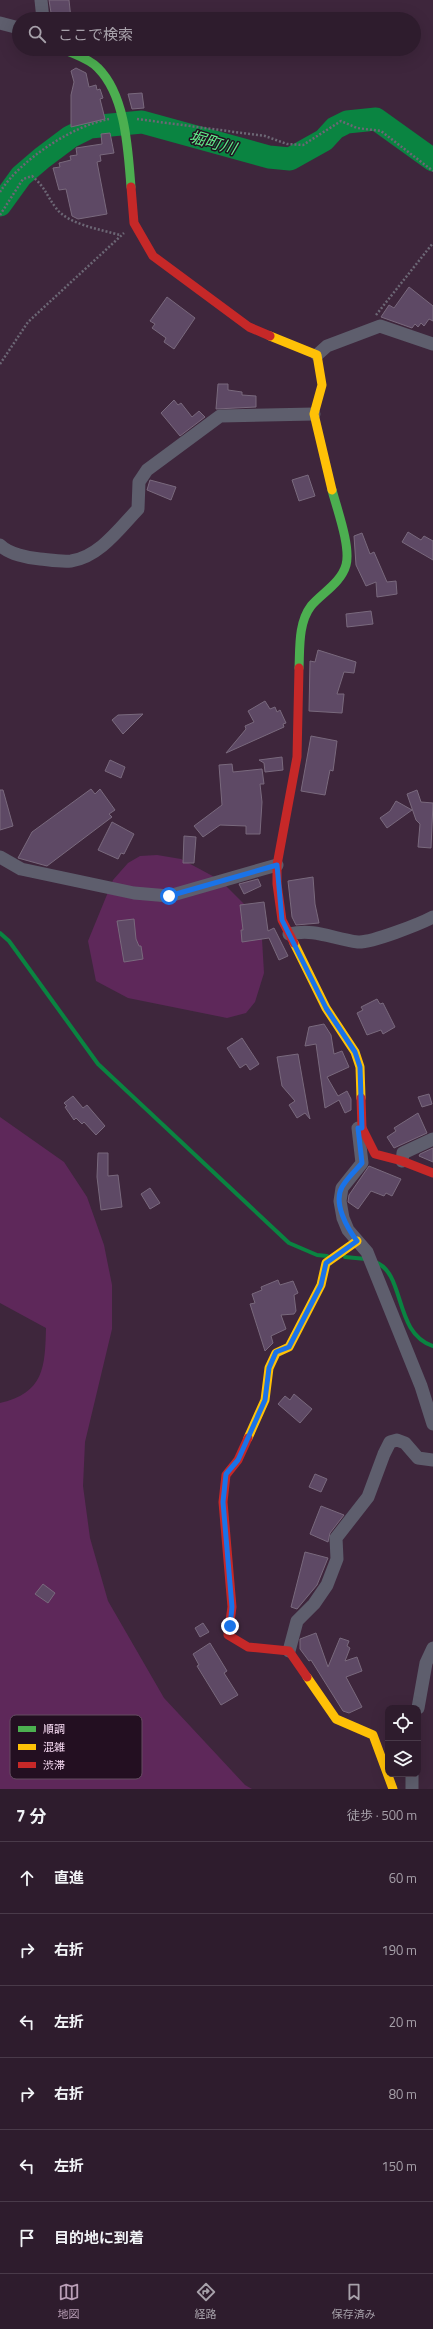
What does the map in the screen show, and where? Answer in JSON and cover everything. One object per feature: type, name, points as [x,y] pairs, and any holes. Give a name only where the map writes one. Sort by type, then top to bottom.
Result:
[{"type":"street","points":[[41,0],[42,12]]},
{"type":"street","points":[[0,23],[12,26]]},
{"type":"street","points":[[77,56],[98,67],[108,82],[123,117],[134,223],[153,256],[249,327],[317,356],[323,374],[321,394],[314,414],[346,548],[346,565],[333,586],[310,607],[300,633],[297,757],[277,865],[282,920],[326,1008],[355,1052],[360,1067],[362,1128],[375,1154],[402,1161],[433,1173]]},
{"type":"street","points":[[317,356],[327,346],[380,326],[433,344]]},
{"type":"street","points":[[0,545],[4,549],[32,558],[69,561],[78,559],[99,548],[138,509],[139,482],[148,470],[220,416],[314,414]]},
{"type":"street","points":[[0,857],[21,869],[134,893],[169,896],[277,865]]},
{"type":"street","points":[[289,934],[300,932],[320,932],[358,942],[372,940],[433,918]]},
{"type":"street","points":[[362,1128],[358,1128],[362,1163],[342,1188],[340,1201],[348,1230],[367,1252],[421,1386],[433,1424]]},
{"type":"street","points":[[402,1161],[403,1154],[433,1139]]},
{"type":"street","points":[[289,1651],[250,1648],[232,1639],[228,1635],[232,1607],[223,1502],[226,1474],[238,1460],[265,1400],[269,1368],[276,1352],[289,1347],[321,1285],[326,1263],[357,1241]]},
{"type":"street","points":[[393,1789],[373,1734],[336,1718],[289,1651],[297,1621],[314,1604],[327,1585],[337,1559],[336,1538],[368,1497],[390,1442],[397,1440],[405,1443],[418,1458],[433,1460]]},
{"type":"street","points":[[419,1705],[426,1663],[433,1648]]},
{"type":"street","points":[[412,1777],[412,1789]]},
{"type":"path","points":[[0,192],[7,181],[34,158],[71,132],[102,121],[123,117],[265,136],[287,144],[302,145],[341,120],[357,128],[381,131],[433,171]]},
{"type":"path","points":[[0,215],[23,179],[32,176],[44,186],[56,209],[76,222],[121,236]]},
{"type":"path","points":[[0,364],[28,322],[134,223]]},
{"type":"path","points":[[380,326],[376,313],[433,243]]},
{"type":"shaded area","points":[[157,855],[181,859],[220,880],[253,913],[262,939],[264,973],[255,1002],[246,1013],[227,1018],[128,998],[96,981],[88,941],[113,880],[128,863],[140,856]]},
{"type":"shaded area","points":[[0,1117],[64,1162],[87,1197],[104,1245],[112,1285],[112,1329],[85,1442],[83,1486],[90,1538],[108,1601],[164,1698],[245,1785],[252,1789],[0,1789],[0,1403],[15,1399],[26,1393],[34,1385],[43,1366],[46,1328],[0,1303]]},
{"type":"building","points":[[49,0],[69,0],[70,12],[51,12]]},
{"type":"building","points":[[76,68],[86,73],[89,87],[96,85],[97,90],[100,89],[103,98],[100,99],[105,119],[71,127],[71,95],[74,82],[71,71]]},
{"type":"building","points":[[142,93],[144,108],[132,109],[128,94]]},
{"type":"building","points":[[110,133],[114,153],[100,155],[101,161],[97,162],[107,214],[78,219],[72,216],[66,189],[59,190],[53,168],[60,167],[59,163],[71,160],[70,156],[77,155],[76,148],[102,144],[101,134]]},
{"type":"building","points":[[409,287],[433,306],[433,321],[429,319],[424,326],[421,323],[418,327],[415,324],[412,328],[381,317],[389,305],[394,308]]},
{"type":"building","points":[[167,297],[195,318],[174,349],[164,342],[166,338],[152,328],[155,324],[150,321]]},
{"type":"building","points":[[218,384],[228,384],[228,390],[242,392],[242,395],[256,396],[256,407],[216,409]]},
{"type":"building","points":[[174,400],[178,405],[181,403],[192,417],[199,411],[205,417],[180,436],[161,413]]},
{"type":"building","points":[[308,475],[315,496],[299,501],[292,480]]},
{"type":"building","points":[[150,480],[176,487],[171,500],[147,490]]},
{"type":"building","points":[[408,532],[421,540],[424,536],[433,541],[433,560],[402,542]]},
{"type":"building","points":[[362,533],[370,554],[374,552],[387,582],[396,581],[397,594],[377,597],[376,582],[366,586],[356,565],[354,536]]},
{"type":"building","points":[[371,611],[373,624],[347,627],[346,614]]},
{"type":"building","points":[[318,650],[356,662],[354,673],[344,672],[337,694],[344,694],[342,713],[309,711],[310,661],[315,662]]},
{"type":"building","points":[[265,701],[270,709],[275,707],[277,712],[280,710],[286,723],[283,724],[284,727],[226,753],[246,729],[245,726],[254,722],[248,711]]},
{"type":"building","points":[[143,714],[123,734],[112,720],[118,715]]},
{"type":"building","points":[[311,736],[337,741],[333,771],[330,770],[325,795],[301,791]]},
{"type":"building","points":[[282,757],[283,770],[265,772],[264,763],[259,760]]},
{"type":"building","points":[[110,760],[125,767],[121,778],[105,771]]},
{"type":"building","points":[[232,764],[233,772],[262,769],[264,784],[260,784],[262,802],[260,834],[246,834],[246,826],[220,825],[203,837],[194,826],[222,805],[219,765]]},
{"type":"building","points":[[91,789],[95,794],[100,789],[115,810],[109,814],[112,817],[47,866],[18,858],[32,832]]},
{"type":"building","points":[[0,790],[3,790],[13,826],[0,830]]},
{"type":"building","points":[[417,790],[421,802],[433,803],[431,848],[418,847],[420,824],[416,820],[407,794]]},
{"type":"building","points":[[396,801],[412,810],[387,828],[380,818],[390,811]]},
{"type":"building","points":[[112,822],[134,834],[124,854],[121,853],[118,859],[98,850]]},
{"type":"building","points":[[184,836],[196,837],[194,863],[183,863]]},
{"type":"building","points":[[313,877],[315,904],[319,923],[296,925],[292,917],[288,881]]},
{"type":"building","points":[[258,879],[261,886],[244,894],[239,884]]},
{"type":"building","points":[[264,902],[268,931],[274,928],[288,956],[279,960],[269,938],[242,942],[241,930],[243,930],[240,905]]},
{"type":"building","points":[[134,919],[136,939],[139,946],[141,946],[143,959],[124,962],[117,921]]},
{"type":"building","points":[[377,999],[380,1004],[383,1003],[395,1027],[383,1034],[381,1030],[367,1035],[357,1013],[363,1010],[361,1007]]},
{"type":"building","points":[[324,1024],[331,1035],[334,1054],[342,1051],[349,1067],[327,1077],[338,1096],[347,1091],[351,1099],[351,1110],[345,1113],[339,1100],[325,1108],[316,1044],[305,1046],[309,1027]]},
{"type":"building","points":[[242,1038],[259,1064],[250,1070],[246,1064],[240,1068],[227,1048]]},
{"type":"building","points":[[298,1054],[310,1119],[305,1113],[297,1118],[289,1105],[295,1101],[282,1086],[277,1057]]},
{"type":"building","points":[[429,1094],[432,1104],[422,1107],[418,1097]]},
{"type":"building","points":[[73,1096],[83,1108],[87,1105],[105,1126],[96,1135],[84,1122],[82,1124],[76,1118],[74,1120],[65,1107],[67,1106],[64,1103]]},
{"type":"building","points":[[418,1113],[427,1133],[394,1148],[387,1137],[396,1131],[394,1128]]},
{"type":"building","points":[[433,1148],[433,1162],[419,1156],[420,1154]]},
{"type":"building","points":[[98,1153],[108,1153],[108,1176],[118,1175],[122,1207],[101,1210],[97,1177]]},
{"type":"building","points":[[369,1166],[401,1179],[392,1196],[386,1193],[384,1196],[371,1191],[358,1209],[348,1202],[349,1195]]},
{"type":"building","points":[[150,1188],[160,1203],[150,1209],[141,1194]]},
{"type":"building","points":[[278,1280],[280,1285],[293,1281],[298,1293],[294,1295],[296,1311],[294,1314],[281,1315],[286,1329],[271,1336],[273,1343],[265,1351],[250,1304],[255,1303],[252,1294],[262,1290],[261,1287]]},
{"type":"building","points":[[294,1394],[312,1409],[300,1423],[278,1404],[285,1396],[290,1400]]},
{"type":"building","points":[[315,1474],[327,1479],[321,1492],[309,1487]]},
{"type":"building","points":[[321,1506],[344,1515],[330,1533],[328,1542],[310,1534]]},
{"type":"building","points":[[305,1552],[328,1558],[317,1585],[297,1609],[291,1607]]},
{"type":"building","points":[[43,1584],[55,1593],[48,1603],[35,1594]]},
{"type":"building","points":[[203,1623],[209,1632],[200,1637],[195,1628]]},
{"type":"building","points":[[316,1633],[328,1667],[340,1638],[349,1641],[347,1646],[350,1648],[345,1661],[357,1657],[362,1671],[346,1677],[362,1707],[349,1713],[343,1711],[311,1660],[309,1661],[300,1649],[300,1639]]},
{"type":"building","points":[[210,1643],[227,1671],[224,1673],[238,1695],[221,1705],[197,1666],[199,1665],[193,1654]]},
{"type":"waterway","name":"堀町川","points":[[0,205],[21,176],[70,137],[90,127],[142,122],[269,157],[290,159],[324,140],[335,128],[347,122],[376,119],[433,160]]},
{"type":"waterway","points":[[0,933],[9,941],[98,1064],[289,1243],[317,1255],[327,1256]]},
{"type":"waterway","points":[[345,1257],[366,1259]]},
{"type":"waterway","points":[[375,1262],[385,1268],[392,1278],[405,1317],[411,1329],[420,1339],[433,1346]]},
{"type":"traffic: fast","points":[[79,56],[98,68],[115,93],[120,108],[127,141],[131,187]]},
{"type":"traffic: fast","points":[[299,668],[300,636],[307,613],[315,601],[336,582],[344,571],[346,565],[347,548],[332,490]]},
{"type":"traffic: slow","points":[[270,336],[317,355],[322,385],[314,414],[332,490]]},
{"type":"traffic: slow","points":[[294,943],[326,1008],[355,1052],[360,1067],[361,1098]]},
{"type":"traffic: slow","points":[[248,1438],[265,1400],[269,1368],[276,1353],[289,1347],[321,1285],[326,1263],[357,1241]]},
{"type":"traffic: slow","points":[[307,1677],[336,1719],[373,1735],[393,1789]]},
{"type":"traffic: jam","points":[[131,187],[134,223],[153,256],[249,327],[270,336]]},
{"type":"traffic: jam","points":[[294,943],[282,920],[277,884],[277,865],[297,757],[299,668]]},
{"type":"traffic: jam","points":[[361,1098],[362,1128],[375,1154],[402,1161],[433,1173]]},
{"type":"traffic: jam","points":[[248,1438],[238,1460],[226,1475],[223,1502],[232,1607],[228,1635],[248,1647],[289,1651],[307,1677]]},
{"type":"route","points":[[169,896],[277,865],[277,884],[282,920],[326,1008],[355,1052],[360,1067],[362,1128],[358,1128],[362,1163],[342,1188],[340,1201],[343,1218],[348,1230],[357,1241],[326,1263],[321,1285],[289,1347],[276,1352],[269,1368],[265,1400],[246,1439],[238,1460],[226,1474],[223,1502],[232,1607],[230,1626]]}]
